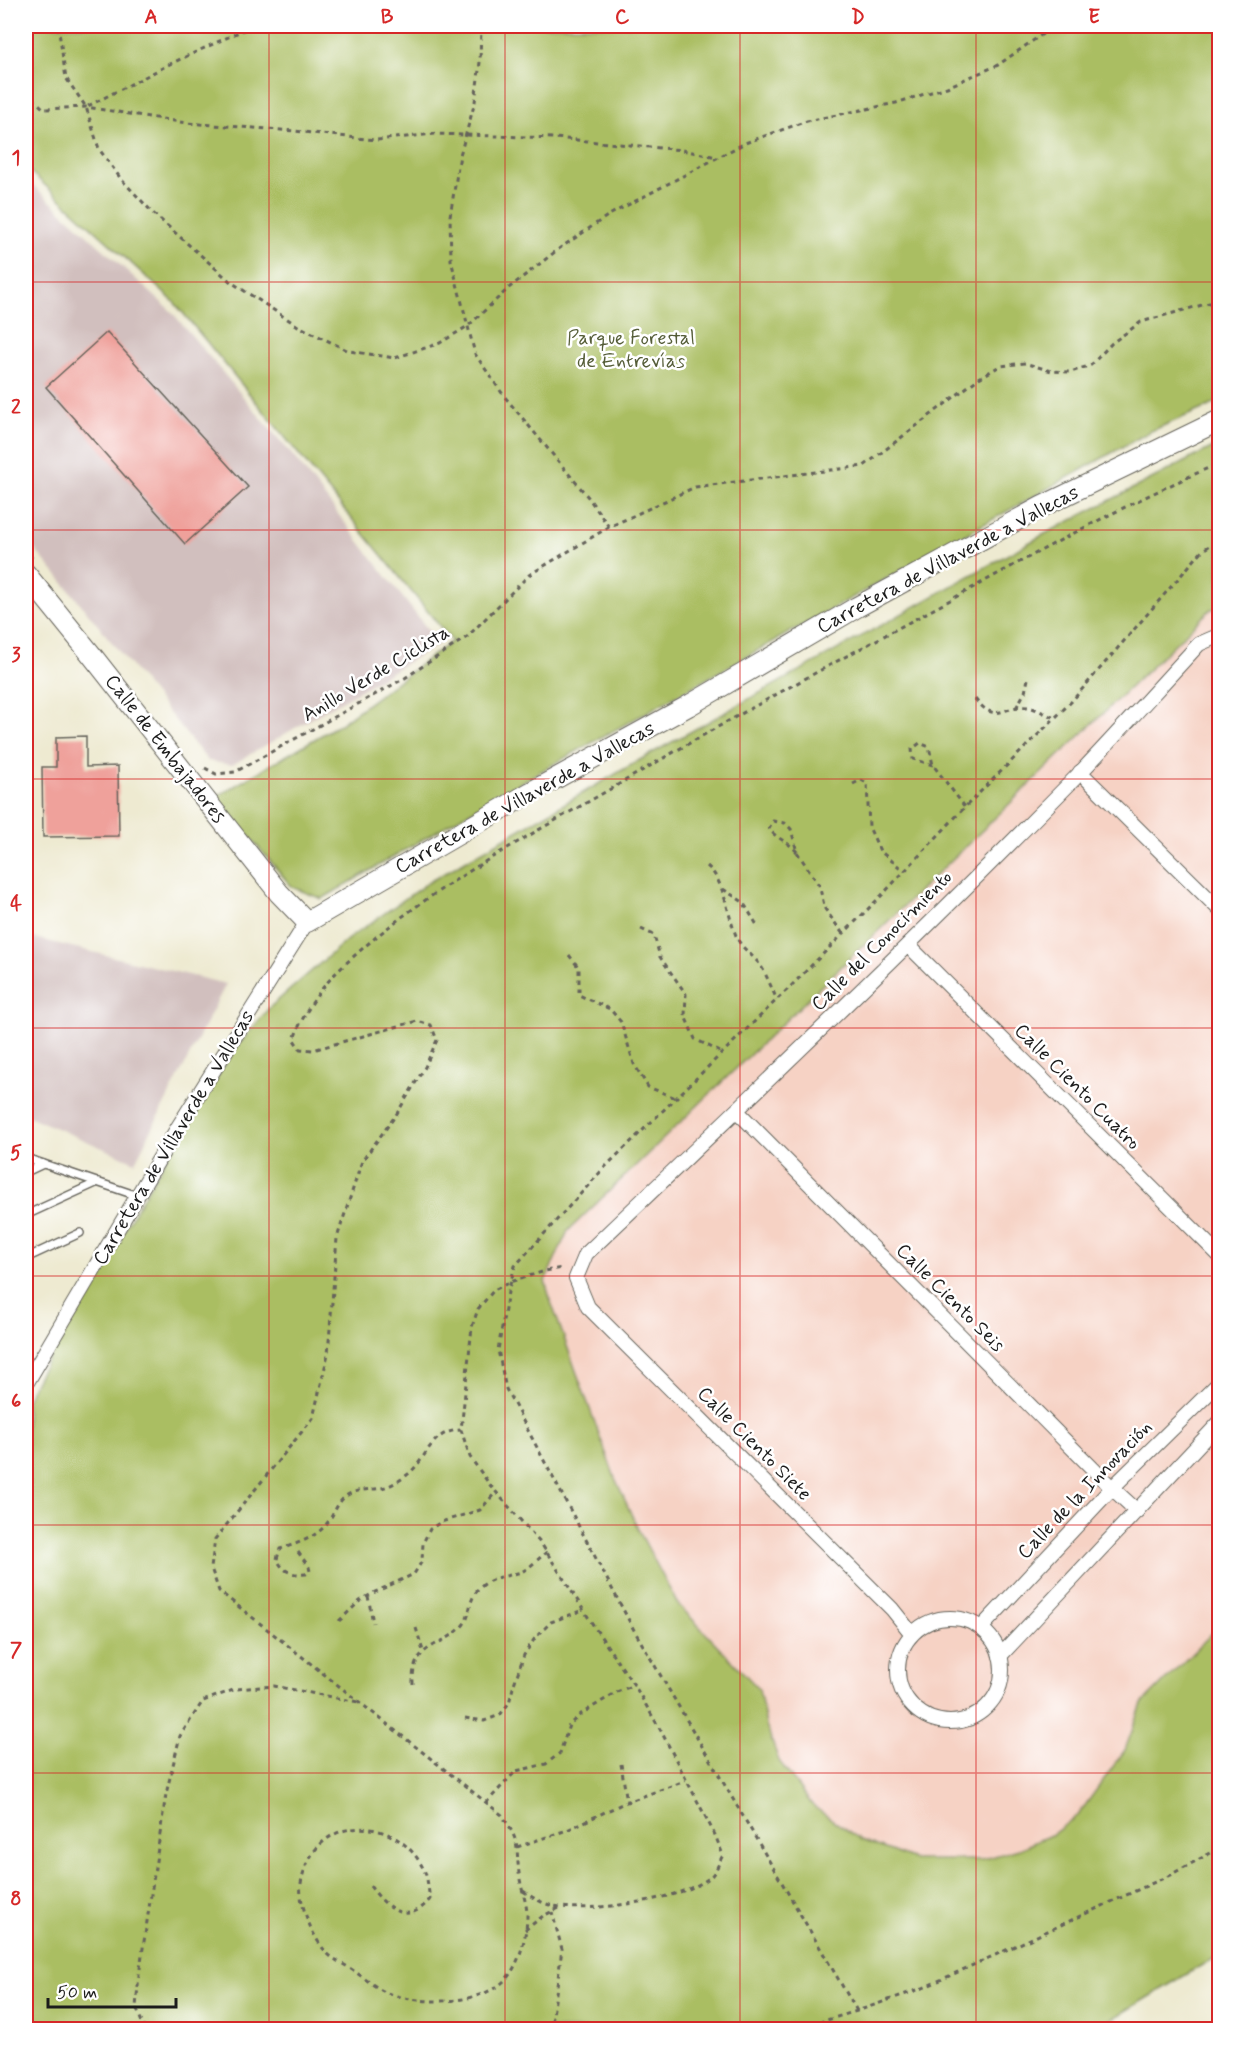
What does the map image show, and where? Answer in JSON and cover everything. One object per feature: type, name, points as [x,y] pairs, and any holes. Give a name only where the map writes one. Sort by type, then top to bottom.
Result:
[{"type":"main road","name":"Carretera de Villaverde a Vallecas","points":[[307,922],[531,792],[688,706],[857,607],[1041,507],[1220,420]]},
{"type":"main road","name":"Calle de Embajadores","points":[[32,569],[97,662],[279,893],[307,922]]},
{"type":"street","name":"Calle del Conocimiento","points":[[579,1272],[586,1254],[908,945],[1080,772],[1199,644],[1220,635]]},
{"type":"street","points":[[1080,772],[1220,910]]},
{"type":"street","name":"Carretera de Villaverde a Vallecas","points":[[26,1384],[178,1127],[307,922]]},
{"type":"street","name":"Calle Ciento Cuatro","points":[[908,945],[1220,1256]]},
{"type":"street","name":"Calle Ciento Seis","points":[[737,1111],[1137,1511]]},
{"type":"street","name":"Calle Ciento Siete","points":[[579,1272],[588,1307],[892,1609],[912,1634]]},
{"type":"street","name":"Calle de la Innovación","points":[[981,1628],[1112,1488],[1220,1382]]},
{"type":"street","points":[[1000,1656],[1220,1422]]},
{"type":"street","points":[[945,1618],[964,1620],[981,1628],[993,1641],[1000,1656],[1002,1674],[997,1691],[987,1706],[973,1717],[955,1721],[937,1720],[921,1713],[908,1701],[900,1685],[898,1667],[901,1650],[912,1634],[927,1623],[945,1618]]},
{"type":"lane","points":[[26,1158],[138,1196]]},
{"type":"lane","points":[[26,1172],[44,1164]]},
{"type":"lane","points":[[26,1215],[98,1182]]},
{"type":"lane","points":[[26,1257],[80,1233]]},
{"type":"path","points":[[58,26],[66,78],[86,107],[99,149],[121,179],[154,214],[231,282],[298,326],[349,351],[395,357],[440,343],[468,326],[510,287],[599,221],[745,143],[807,121],[896,103],[947,87],[998,65],[1054,26]]},
{"type":"path","points":[[86,107],[170,64],[252,26]]},
{"type":"path","points":[[481,26],[480,62],[475,102],[460,155],[450,216],[451,260],[475,354],[504,396],[588,497],[609,527]]},
{"type":"path","points":[[26,92],[44,109],[86,107],[187,123],[375,140],[435,134],[555,138],[682,150],[717,158]]},
{"type":"path","name":"Anillo Verde Ciclista","points":[[198,765],[216,774],[235,772],[405,678],[467,637],[529,575],[609,527],[695,487],[864,466],[979,378],[1000,366],[1026,363],[1051,371],[1071,372],[1091,365],[1112,343],[1141,321],[1220,300]]},
{"type":"path","points":[[370,1886],[388,1907],[398,1913],[413,1912],[424,1906],[430,1899],[424,1870],[414,1853],[399,1839],[381,1831],[366,1828],[333,1834],[320,1844],[309,1858],[301,1880],[301,1901],[313,1934],[328,1954],[385,1992],[426,2001],[464,2000],[503,1982],[519,1957],[527,1914],[517,1862],[517,1847],[512,1832],[502,1815],[219,1591],[211,1568],[215,1539],[313,1418],[328,1354],[338,1238],[362,1161],[396,1115],[425,1067],[437,1040],[431,1025],[417,1022],[313,1050],[300,1049],[294,1040],[299,1022],[335,973],[367,945],[446,885],[721,724],[1076,531],[1184,478],[1220,463]]},
{"type":"path","points":[[857,2011],[634,1630],[506,1389],[498,1350],[510,1282],[515,1266],[604,1168],[777,1000],[1055,718],[1203,550],[1220,539]]},
{"type":"path","points":[[26,550],[32,569]]},
{"type":"path","points":[[1016,708],[1025,692],[1028,679]]},
{"type":"path","points":[[975,699],[984,710],[995,713],[1030,707],[1055,718]]},
{"type":"path","points":[[933,765],[912,759],[912,748],[920,743],[928,747],[933,765],[965,807]]},
{"type":"path","points":[[853,784],[861,780],[867,783],[869,827],[880,850],[904,871]]},
{"type":"path","points":[[797,852],[791,829],[785,823],[773,821],[769,829],[774,835],[788,842],[797,852],[819,885],[825,909],[843,934]]},
{"type":"path","points":[[708,866],[715,872],[738,940],[761,967],[777,1000]]},
{"type":"path","points":[[721,888],[743,902],[757,925]]},
{"type":"path","points":[[640,930],[654,935],[660,957],[686,994],[685,1016],[695,1040],[722,1053]]},
{"type":"path","points":[[569,955],[579,968],[579,995],[610,1009],[621,1022],[634,1064],[648,1087],[676,1098]]},
{"type":"path","points":[[522,1890],[541,1903],[561,1907],[606,1906],[657,1899],[699,1885],[712,1876],[723,1854],[661,1731],[634,1685],[547,1552],[496,1492],[470,1457],[461,1430],[471,1327],[478,1308],[494,1290],[510,1282],[545,1271],[579,1272]]},
{"type":"path","points":[[298,1552],[309,1567],[310,1570],[306,1574],[293,1574],[285,1571],[277,1559],[280,1549],[312,1537],[331,1518],[345,1496],[356,1491],[385,1487],[405,1478],[433,1442],[452,1430],[461,1430]]},
{"type":"path","points":[[339,1621],[360,1601],[414,1574],[422,1561],[423,1543],[430,1529],[441,1522],[480,1510],[496,1492]]},
{"type":"path","points":[[413,1684],[415,1670],[423,1652],[449,1636],[464,1623],[471,1599],[481,1587],[496,1577],[522,1571],[547,1552]]},
{"type":"path","points":[[368,1596],[373,1623]]},
{"type":"path","points":[[465,1718],[484,1721],[500,1715],[509,1703],[525,1655],[535,1638],[552,1622],[583,1610]]},
{"type":"path","points":[[416,1628],[423,1652]]},
{"type":"path","points":[[486,1803],[516,1771],[546,1764],[560,1753],[569,1725],[581,1714],[634,1685]]},
{"type":"path","points":[[145,2030],[136,2007],[139,1975],[166,1794],[180,1736],[203,1701],[236,1689],[274,1686],[360,1702]]},
{"type":"path","points":[[621,1764],[627,1802]]},
{"type":"path","points":[[517,1847],[567,1830],[627,1802],[686,1780]]},
{"type":"path","points":[[793,2030],[923,1988],[1168,1875],[1220,1848]]},
{"type":"path","points":[[525,1930],[561,1907]]},
{"type":"path","points":[[551,2030],[562,1949],[552,1912]]},
{"type":"shaded area","points":[[26,179],[171,311],[293,456],[439,644],[232,765],[208,761],[26,539]]},
{"type":"shaded area","points":[[1219,608],[1219,1626],[1143,1704],[1125,1750],[1079,1814],[1053,1834],[1019,1849],[981,1860],[915,1860],[861,1840],[813,1806],[779,1761],[766,1725],[759,1689],[677,1603],[638,1529],[615,1478],[545,1281],[568,1231],[1211,609]]},
{"type":"shaded area","points":[[26,936],[226,984],[135,1162],[26,1115]]},
{"type":"green space","name":"Parque Forestal de Entrevías","points":[[26,26],[1219,26],[1219,402],[1151,431],[493,798],[322,899],[292,887],[216,797],[340,724],[452,641],[174,302],[26,168]]},
{"type":"green space","points":[[1219,444],[1219,608],[1211,609],[568,1231],[545,1281],[615,1478],[638,1529],[677,1603],[759,1689],[766,1725],[779,1761],[813,1806],[861,1840],[915,1860],[981,1860],[1019,1849],[1053,1834],[1079,1814],[1125,1750],[1142,1704],[1219,1626],[1219,1955],[1095,2029],[26,2029],[26,1400],[185,1126],[235,1049],[269,1008],[348,939],[429,882],[638,761],[1041,536]]},
{"type":"building","points":[[107,332],[248,487],[185,544],[46,387]]},
{"type":"building","points":[[86,736],[86,767],[118,766],[119,836],[43,837],[42,767],[56,767],[56,737]]}]
